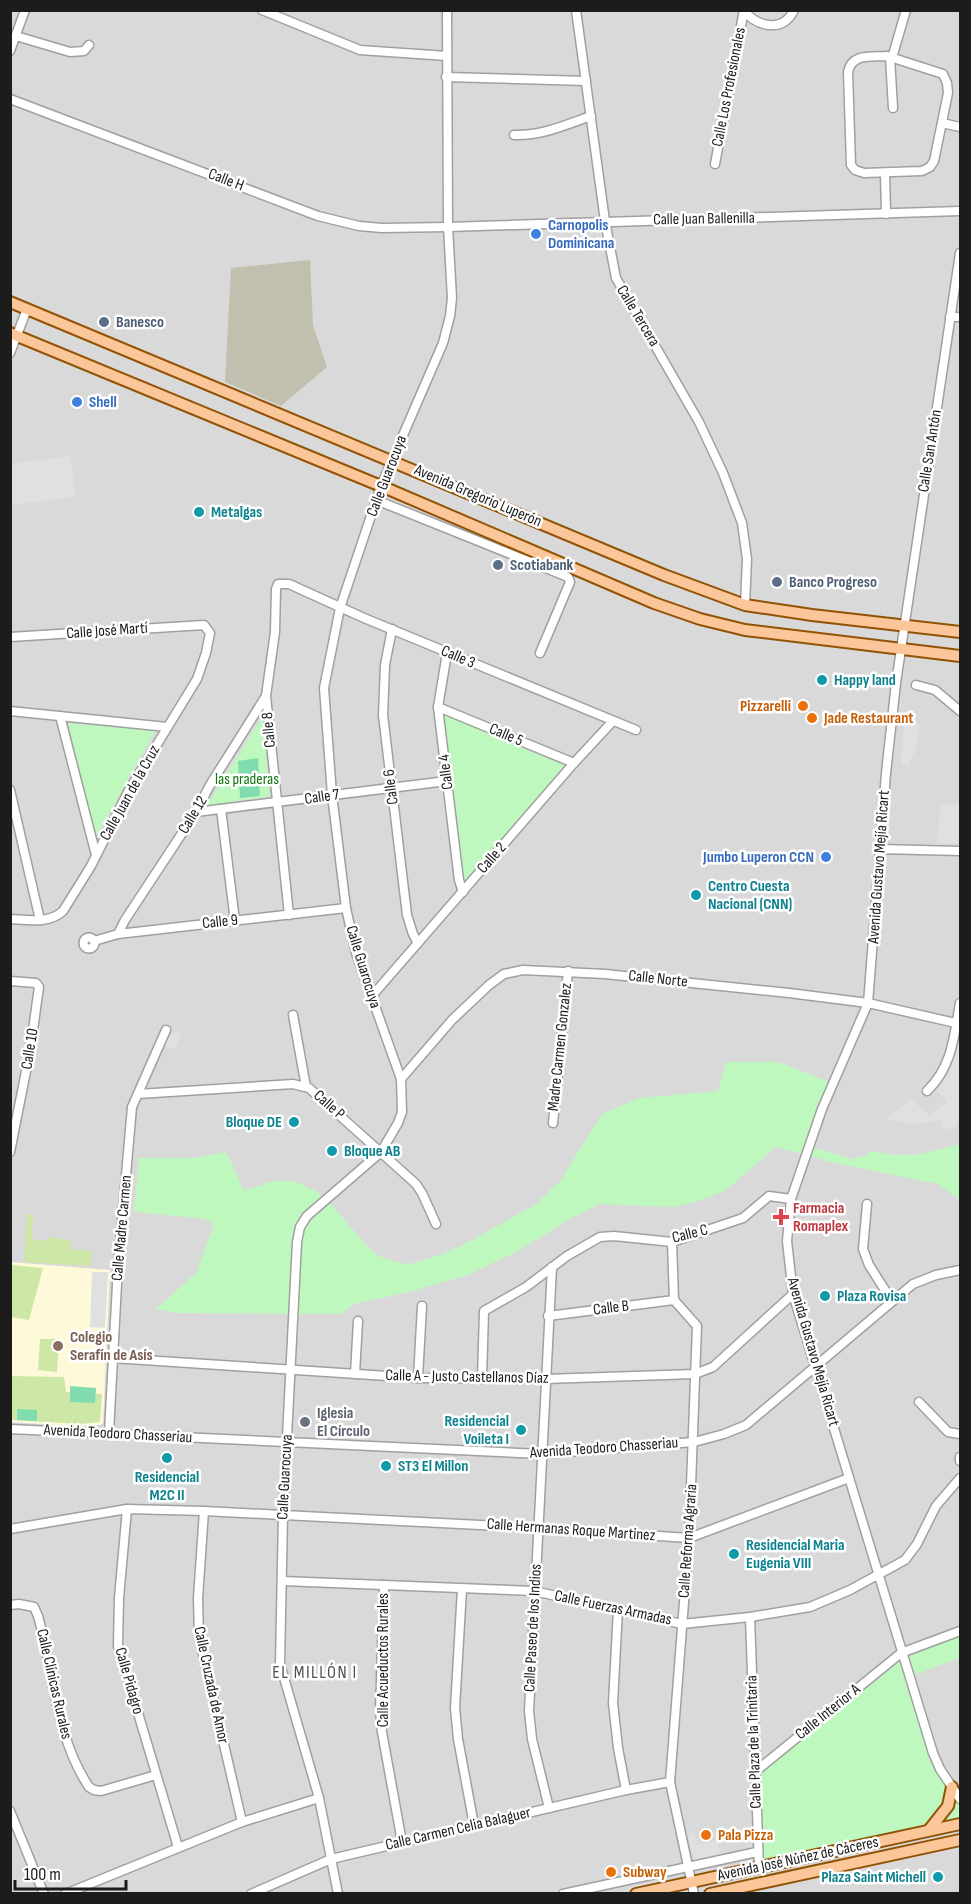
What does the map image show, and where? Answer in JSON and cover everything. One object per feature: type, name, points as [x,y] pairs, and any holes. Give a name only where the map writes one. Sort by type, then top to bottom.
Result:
[{"type":"main road","name":"Avenida Gregorio Luperón","points":[[10,302],[664,575],[745,604],[812,615],[960,632]]},
{"type":"main road","name":"Avenida Gregorio Luperón","points":[[14,335],[381,486],[654,603],[700,619],[745,630],[960,656]]},
{"type":"main road","points":[[928,1830],[948,1806],[952,1787]]},
{"type":"main road","name":"Avenida José Núñez de Cáceres","points":[[636,1893],[960,1824]]},
{"type":"main road","name":"Avenida José Núñez de Cáceres","points":[[710,1893],[960,1840]]},
{"type":"street","points":[[10,51],[26,10]]},
{"type":"street","points":[[262,10],[360,50],[447,56]]},
{"type":"street","name":"Calle Guarocuya","points":[[338,1893],[319,1798],[280,1664],[283,1515],[297,1242],[300,1227],[307,1216],[381,1152],[402,1112],[401,1080],[356,953],[346,908],[332,795],[324,688],[340,608],[376,500],[443,343],[450,316],[452,298],[448,226],[447,10]]},
{"type":"street","name":"Calle Tercera","points":[[576,10],[605,221],[616,278],[699,422],[723,473],[742,523],[747,559],[745,604]]},
{"type":"street","points":[[744,11],[756,22],[774,26],[784,24],[794,10]]},
{"type":"street","points":[[893,108],[890,57],[901,10]]},
{"type":"street","points":[[890,57],[906,10]]},
{"type":"street","name":"Calle Los Profesionales","points":[[715,164],[744,11]]},
{"type":"street","points":[[16,36],[70,52],[84,51],[89,45]]},
{"type":"street","points":[[890,57],[943,74],[948,93],[942,123],[934,161],[930,167],[922,171],[885,173],[864,173],[855,170],[851,165],[848,72],[850,64],[857,58],[890,57]]},
{"type":"street","points":[[447,77],[586,81]]},
{"type":"street","name":"Calle H","points":[[10,99],[318,216],[359,226],[382,228],[448,226]]},
{"type":"street","points":[[514,135],[542,133],[591,116]]},
{"type":"street","points":[[942,123],[960,127]]},
{"type":"street","points":[[885,173],[886,214]]},
{"type":"street","name":"Calle Juan Ballenilla","points":[[448,226],[960,211]]},
{"type":"street","name":"Calle San Antón","points":[[901,648],[960,254]]},
{"type":"street","points":[[10,353],[14,335],[27,309]]},
{"type":"street","points":[[950,317],[960,317]]},
{"type":"street","points":[[376,500],[568,577],[570,582],[540,654]]},
{"type":"street","name":"Calle 3","points":[[280,583],[636,730]]},
{"type":"street","name":"Calle 8","points":[[280,583],[276,589],[275,632],[266,696],[289,915]]},
{"type":"street","name":"Calle José Martí","points":[[10,637],[204,624]]},
{"type":"street","name":"Calle Juan de la Cruz","points":[[10,919],[40,920],[58,916],[63,911],[96,855],[128,792],[197,679],[210,633],[204,624]]},
{"type":"street","name":"Calle 6","points":[[392,629],[383,691],[383,715],[407,915],[418,943]]},
{"type":"street","name":"Avenida Gustavo Mejía Ricart","points":[[901,648],[886,773],[868,1002],[822,1109],[791,1199],[787,1241],[793,1294],[901,1653],[933,1753],[940,1769],[960,1799]]},
{"type":"street","name":"Calle 4","points":[[447,653],[438,706],[459,880],[463,892]]},
{"type":"street","points":[[916,685],[935,690],[960,711]]},
{"type":"street","name":"Calle 12","points":[[118,934],[196,812],[210,785],[266,696]]},
{"type":"street","name":"Calle 5","points":[[438,706],[574,764]]},
{"type":"street","points":[[10,711],[167,727]]},
{"type":"street","points":[[60,716],[96,855]]},
{"type":"street","name":"Calle 2","points":[[371,997],[613,722]]},
{"type":"street","name":"Calle 7","points":[[196,812],[447,781]]},
{"type":"street","points":[[10,790],[40,920]]},
{"type":"street","points":[[221,809],[235,921]]},
{"type":"street","points":[[880,849],[960,851]]},
{"type":"street","name":"Calle 9","points":[[94,941],[118,934],[346,908]]},
{"type":"street","name":"Calle Norte","points":[[401,1080],[452,1020],[496,979],[504,974],[523,970],[568,971],[868,1002],[959,1023]]},
{"type":"street","name":"Madre Carmen Gonzalez","points":[[553,1124],[568,971]]},
{"type":"street","name":"Calle 10","points":[[10,981],[36,983],[39,987],[30,1051],[10,1152]]},
{"type":"street","points":[[927,1091],[939,1080],[948,1064],[959,1023],[960,1003]]},
{"type":"street","points":[[293,1015],[306,1087]]},
{"type":"street","name":"Calle Madre Carmen","points":[[109,1432],[118,1266],[132,1107],[166,1030]]},
{"type":"street","name":"Calle P","points":[[138,1094],[293,1084],[306,1087],[336,1110],[416,1184],[436,1224]]},
{"type":"street","name":"Calle C","points":[[482,1379],[484,1311],[526,1287],[567,1256],[600,1237],[614,1236],[672,1242],[743,1218],[769,1196],[791,1199]]},
{"type":"street","points":[[867,1204],[863,1249],[869,1265],[892,1301]]},
{"type":"street","points":[[672,1242],[674,1300]]},
{"type":"street","name":"Calle Paseo de los Indios","points":[[549,1808],[529,1717],[552,1267]]},
{"type":"street","name":"Avenida Teodoro Chasseriau","points":[[10,1429],[542,1454],[694,1442],[746,1425],[913,1284],[925,1278],[960,1270]]},
{"type":"street","name":"Calle A - Justo Castellanos Díaz","points":[[112,1358],[418,1378],[545,1379],[695,1374],[712,1368],[793,1294]]},
{"type":"street","name":"Calle B","points":[[548,1316],[674,1300]]},
{"type":"street","name":"Calle Reforma Agraria","points":[[674,1300],[697,1326],[689,1538],[670,1782],[694,1893]]},
{"type":"street","points":[[418,1378],[422,1306]]},
{"type":"street","points":[[355,1374],[358,1321]]},
{"type":"street","points":[[919,1402],[948,1432],[960,1434]]},
{"type":"street","name":"Calle Hermanas Roque Martinez","points":[[10,1529],[127,1509],[538,1528],[689,1538],[849,1478]]},
{"type":"street","name":"Calle Fuerzas Armadas","points":[[282,1581],[534,1591],[682,1624],[750,1617],[810,1607],[878,1576],[905,1560],[917,1544],[936,1506],[960,1478]]},
{"type":"street","name":"Calle Pidagro","points":[[127,1509],[117,1637],[178,1847]]},
{"type":"street","name":"Calle Cruzada de Amor","points":[[204,1511],[198,1598],[199,1637],[242,1822]]},
{"type":"street","name":"Calle Acueductos Rurales","points":[[384,1585],[380,1711],[402,1842]]},
{"type":"street","points":[[462,1589],[456,1717],[474,1826]]},
{"type":"street","name":"Calle Clínicas Rurales","points":[[10,1605],[34,1607],[41,1625],[64,1732],[84,1781],[94,1790],[102,1791],[156,1776]]},
{"type":"street","points":[[618,1609],[613,1703],[626,1790]]},
{"type":"street","name":"Calle Plaza de la Trinitaria","points":[[750,1617],[759,1867]]},
{"type":"street","name":"Calle Interior A","points":[[756,1771],[901,1653],[960,1631]]},
{"type":"street","name":"Calle Carmen Celia Balaguer","points":[[251,1893],[331,1859],[626,1790],[670,1782]]},
{"type":"street","points":[[65,1893],[242,1822],[319,1798]]},
{"type":"street","points":[[10,1811],[44,1893]]},
{"type":"street","points":[[563,1893],[757,1851]]},
{"type":"shaded area","points":[[11,11],[960,11],[960,1893],[11,1894]]},
{"type":"shaded area","points":[[310,260],[313,325],[327,367],[281,406],[225,382],[231,268]]},
{"type":"shaded area","points":[[70,456],[76,497],[11,505],[11,464]]},
{"type":"shaded area","points":[[904,722],[919,724],[917,747],[908,765],[901,764]]},
{"type":"shaded area","points":[[941,803],[960,805],[958,844],[937,842]]},
{"type":"shaded area","points":[[176,1031],[181,1034],[175,1049],[162,1045]]},
{"type":"shaded area","points":[[959,1033],[960,1114],[956,1127],[943,1130],[941,1120],[913,1125],[886,1119],[911,1099],[929,1115],[947,1102],[936,1090],[949,1073]]},
{"type":"shaded area","name":"Colegio Serafín de Asís","points":[[10,1262],[110,1270],[103,1423],[100,1425],[73,1426],[11,1422]]},
{"type":"shaded area","points":[[92,1272],[108,1272],[105,1328],[90,1327]]},
{"type":"shaded area","points":[[694,1832],[697,1845],[718,1840],[721,1857],[694,1861],[688,1834]]},
{"type":"green space","points":[[442,712],[566,765],[463,883]]},
{"type":"green space","name":"las praderas","points":[[262,717],[270,796],[206,806],[209,802]]},
{"type":"green space","points":[[68,723],[156,730],[96,837]]},
{"type":"green space","points":[[258,758],[260,796],[240,798],[238,761]]},
{"type":"green space","points":[[726,1062],[778,1062],[830,1082],[808,1146],[852,1159],[866,1155],[869,1151],[897,1155],[921,1154],[960,1144],[960,1200],[937,1184],[835,1163],[776,1147],[725,1191],[674,1207],[600,1204],[570,1219],[518,1251],[468,1275],[406,1293],[357,1303],[340,1314],[175,1313],[156,1309],[196,1273],[214,1225],[206,1219],[134,1212],[139,1158],[195,1158],[226,1152],[244,1190],[274,1181],[293,1181],[316,1191],[331,1204],[378,1256],[406,1265],[441,1255],[536,1204],[560,1181],[602,1114],[639,1098],[718,1091]]},
{"type":"green space","points":[[27,1214],[33,1215],[32,1239],[48,1241],[48,1237],[70,1240],[71,1250],[92,1251],[91,1266],[24,1262]]},
{"type":"green space","points":[[11,1265],[43,1268],[29,1320],[11,1317]]},
{"type":"green space","points":[[40,1339],[59,1339],[57,1372],[38,1370]]},
{"type":"green space","points":[[10,1376],[64,1377],[66,1392],[102,1394],[100,1422],[81,1424],[11,1420]]},
{"type":"green space","points":[[70,1386],[96,1388],[95,1403],[70,1402]]},
{"type":"green space","points":[[17,1409],[37,1410],[37,1421],[17,1420]]},
{"type":"green space","points":[[960,1632],[960,1658],[910,1676],[933,1753],[960,1801],[960,1822],[763,1860],[756,1771],[902,1655]]},
{"type":"place","name":"Carnopolis Dominicana","points":[[536,234]]},
{"type":"place","name":"Banesco","points":[[104,322]]},
{"type":"place","name":"Shell","points":[[77,402]]},
{"type":"place","name":"Metalgas","points":[[199,512]]},
{"type":"place","name":"Scotiabank","points":[[498,565]]},
{"type":"place","name":"Banco Progreso","points":[[777,582]]},
{"type":"place","name":"Happy land","points":[[822,680]]},
{"type":"place","name":"Pizzarelli","points":[[803,706]]},
{"type":"place","name":"Jade Restaurant","points":[[812,718]]},
{"type":"place","name":"Jumbo Luperon CCN","points":[[826,857]]},
{"type":"place","name":"Centro Cuesta Nacional (CNN)","points":[[696,895]]},
{"type":"place","name":"Bloque DE","points":[[294,1122]]},
{"type":"place","name":"Bloque AB","points":[[332,1151]]},
{"type":"place","name":"Farmacia Romaplex","points":[[781,1217]]},
{"type":"place","name":"Plaza Rovisa","points":[[825,1296]]},
{"type":"place","name":"Colegio Serafín de Asís","points":[[58,1346]]},
{"type":"place","name":"Iglesia El Círculo","points":[[305,1422]]},
{"type":"place","name":"Residencial Voileta I","points":[[521,1430]]},
{"type":"place","name":"Residencial M2C II","points":[[167,1458]]},
{"type":"place","name":"ST3 El Millon","points":[[386,1466]]},
{"type":"place","name":"Residencial Maria Eugenia VIII","points":[[734,1554]]},
{"type":"place","name":"Pala Pizza","points":[[706,1835]]},
{"type":"place","name":"Subway","points":[[611,1872]]},
{"type":"place","name":"Plaza Saint Michell","points":[[938,1877]]},
{"type":"district","name":"EL MILLÓN I","points":[[315,1672]]}]
